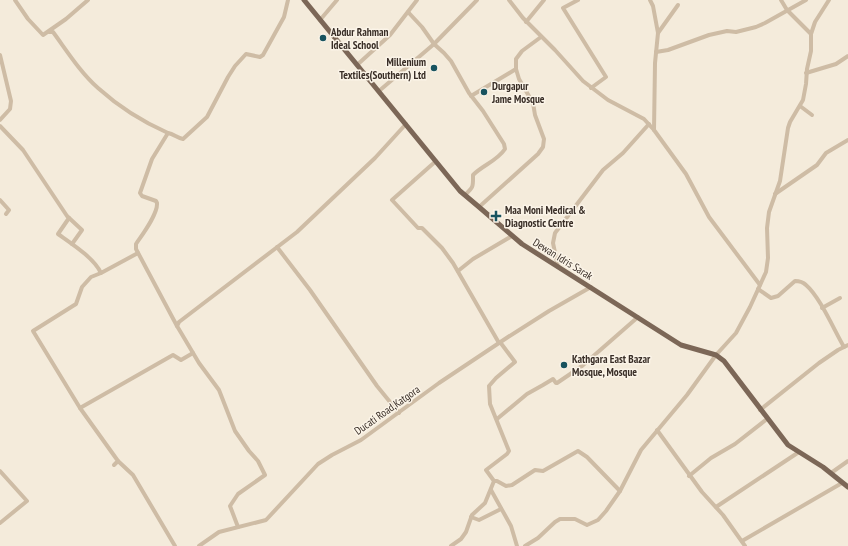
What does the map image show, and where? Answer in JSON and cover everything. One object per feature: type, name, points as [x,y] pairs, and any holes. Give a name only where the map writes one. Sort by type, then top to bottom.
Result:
[{"type":"main road","name":"Dewan Idris Sarak","points":[[304,0],[465,195],[522,244],[558,268],[591,287],[681,345],[716,355],[724,361],[788,445],[831,473],[848,487]]},
{"type":"street","points":[[15,0],[37,30],[43,35],[49,32],[88,0]]},
{"type":"street","points":[[49,32],[53,32],[82,71],[112,100],[142,120],[183,139],[207,117],[224,83],[240,60],[246,54],[263,55],[284,17],[288,0]]},
{"type":"street","points":[[320,20],[337,0]]},
{"type":"street","points":[[357,65],[390,35],[417,0]]},
{"type":"street","points":[[379,91],[434,44],[477,0]]},
{"type":"street","points":[[509,0],[526,22],[591,88],[608,100],[644,119],[649,124],[686,174],[709,217],[759,287],[770,298],[773,298],[778,296],[795,281],[806,284],[816,297],[846,346],[819,363],[760,410]]},
{"type":"street","points":[[526,22],[544,0]]},
{"type":"street","points":[[578,0],[563,8],[606,77],[591,88]]},
{"type":"street","points":[[650,0],[653,6],[658,33],[656,52],[654,130]]},
{"type":"street","points":[[781,0],[787,10],[811,34]]},
{"type":"street","points":[[656,52],[668,50],[709,35],[736,32],[765,24],[806,0]]},
{"type":"street","points":[[525,546],[538,538],[560,519],[574,519],[585,525],[598,520],[620,491],[641,450],[687,395],[716,355],[736,333],[766,272],[768,258],[767,228],[769,212],[780,181],[788,128],[803,100],[806,74],[812,51],[811,34],[815,22],[829,0]]},
{"type":"street","points":[[658,33],[678,4]]},
{"type":"street","points":[[408,12],[422,27],[434,44],[444,52],[451,61],[471,96],[483,111],[506,149],[494,160],[473,175],[473,187],[465,195]]},
{"type":"street","points":[[479,207],[538,154],[543,147],[544,139],[535,115],[534,103],[519,79],[516,69],[516,59],[522,51],[541,37]]},
{"type":"street","points":[[0,55],[1,65],[11,101],[10,109],[0,120]]},
{"type":"street","points":[[806,74],[836,64],[848,56]]},
{"type":"street","points":[[471,96],[516,69]]},
{"type":"street","points":[[800,106],[812,115]]},
{"type":"street","points":[[177,326],[179,322],[297,232],[375,158],[406,124]]},
{"type":"street","points":[[558,268],[553,243],[554,233],[603,170],[623,153],[649,124]]},
{"type":"street","points":[[0,126],[23,150],[69,218],[82,230],[72,244]]},
{"type":"street","points":[[168,133],[152,159],[141,188],[140,193],[142,196],[156,201],[158,206],[136,244],[138,253],[177,326],[193,353],[219,390],[235,431],[258,461],[265,475],[238,494],[230,506],[238,527]]},
{"type":"street","points":[[775,194],[817,166],[826,153],[848,140]]},
{"type":"street","points":[[436,161],[392,200],[418,228],[422,228],[442,248],[458,271],[500,342],[515,362],[489,386],[490,404],[508,451],[507,454],[486,470],[494,481],[506,486],[512,485],[535,470],[543,472],[578,451],[588,457],[620,491]]},
{"type":"street","points":[[0,200],[9,210],[6,214]]},
{"type":"street","points":[[69,218],[58,234],[96,264],[101,273]]},
{"type":"street","points":[[458,271],[473,259],[512,236]]},
{"type":"street","points":[[277,247],[310,290],[373,380],[399,412]]},
{"type":"street","points":[[138,253],[91,277],[82,287],[76,304],[33,331],[80,408],[118,461],[133,475],[175,546]]},
{"type":"street","name":"Ducati Road,Katgora","points":[[199,546],[219,532],[266,520],[318,464],[361,440],[439,383],[500,342],[591,287]]},
{"type":"street","points":[[822,308],[840,298]]},
{"type":"street","points":[[497,419],[526,394],[553,379],[557,383],[582,366],[638,317]]},
{"type":"street","points":[[80,408],[173,355],[181,360],[193,353]]},
{"type":"street","points":[[689,476],[711,458],[735,444],[767,419]]},
{"type":"street","points":[[657,430],[689,476],[716,507],[746,546]]},
{"type":"street","points":[[716,507],[799,452]]},
{"type":"street","points":[[114,465],[118,461]]},
{"type":"street","points":[[831,473],[848,461]]},
{"type":"street","points":[[0,471],[27,501],[0,523]]},
{"type":"street","points":[[451,546],[461,539],[466,532],[471,517],[485,503],[494,481]]},
{"type":"street","points":[[742,540],[842,482]]},
{"type":"street","points":[[491,490],[511,526],[517,546]]},
{"type":"street","points":[[471,517],[479,520],[496,513],[501,509]]},
{"type":"place","name":"Abdur Rahman Ideal School","points":[[323,38]]},
{"type":"place","name":"Millenium Textiles(Southern) Ltd","points":[[434,68]]},
{"type":"place","name":"Durgapur Jame Mosque","points":[[484,92]]},
{"type":"place","name":"Maa Moni Medical & Diagnostic Centre","points":[[496,216]]},
{"type":"place","name":"Kathgara East Bazar Mosque, Mosque","points":[[564,365]]}]
